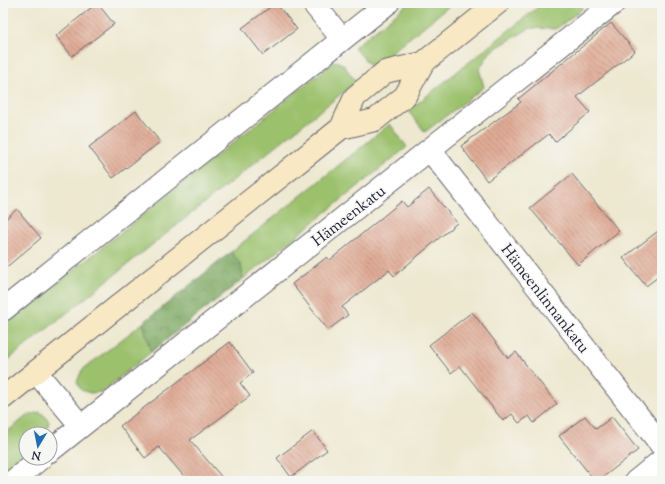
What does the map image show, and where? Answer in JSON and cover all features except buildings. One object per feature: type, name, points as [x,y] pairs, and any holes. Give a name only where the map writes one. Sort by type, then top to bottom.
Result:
[{"type":"main road","points":[[3,398],[341,128],[375,120],[405,96],[423,63],[498,3]]},
{"type":"main road","points":[[341,128],[355,97],[385,72],[423,63]]},
{"type":"street","points":[[313,3],[342,39]]},
{"type":"street","points":[[3,310],[388,3]]},
{"type":"street","name":"Hämeenkatu","points":[[58,445],[614,3]]},
{"type":"street","name":"Hämeenlinnankatu","points":[[430,150],[662,446]]},
{"type":"street","points":[[36,372],[81,426]]},
{"type":"street","points":[[636,481],[662,460]]},
{"type":"street","points":[[13,481],[31,466]]},
{"type":"green space","points":[[409,3],[453,3],[372,68],[354,47]]},
{"type":"green space","points":[[543,3],[580,3],[582,9],[556,29],[530,28],[491,51],[479,69],[484,87],[425,132],[408,111]]},
{"type":"green space","points":[[335,61],[343,64],[356,82],[3,364],[3,327]]},
{"type":"green space","points":[[390,124],[407,147],[243,279],[241,265],[231,252]]},
{"type":"green space","points":[[231,252],[241,265],[243,279],[151,352],[143,323]]},
{"type":"green space","points":[[143,323],[151,352],[102,392],[90,393],[81,390],[77,382],[82,370]]},
{"type":"green space","points":[[40,412],[49,422],[48,426],[18,426],[18,459],[3,471],[3,435],[28,415]]}]
